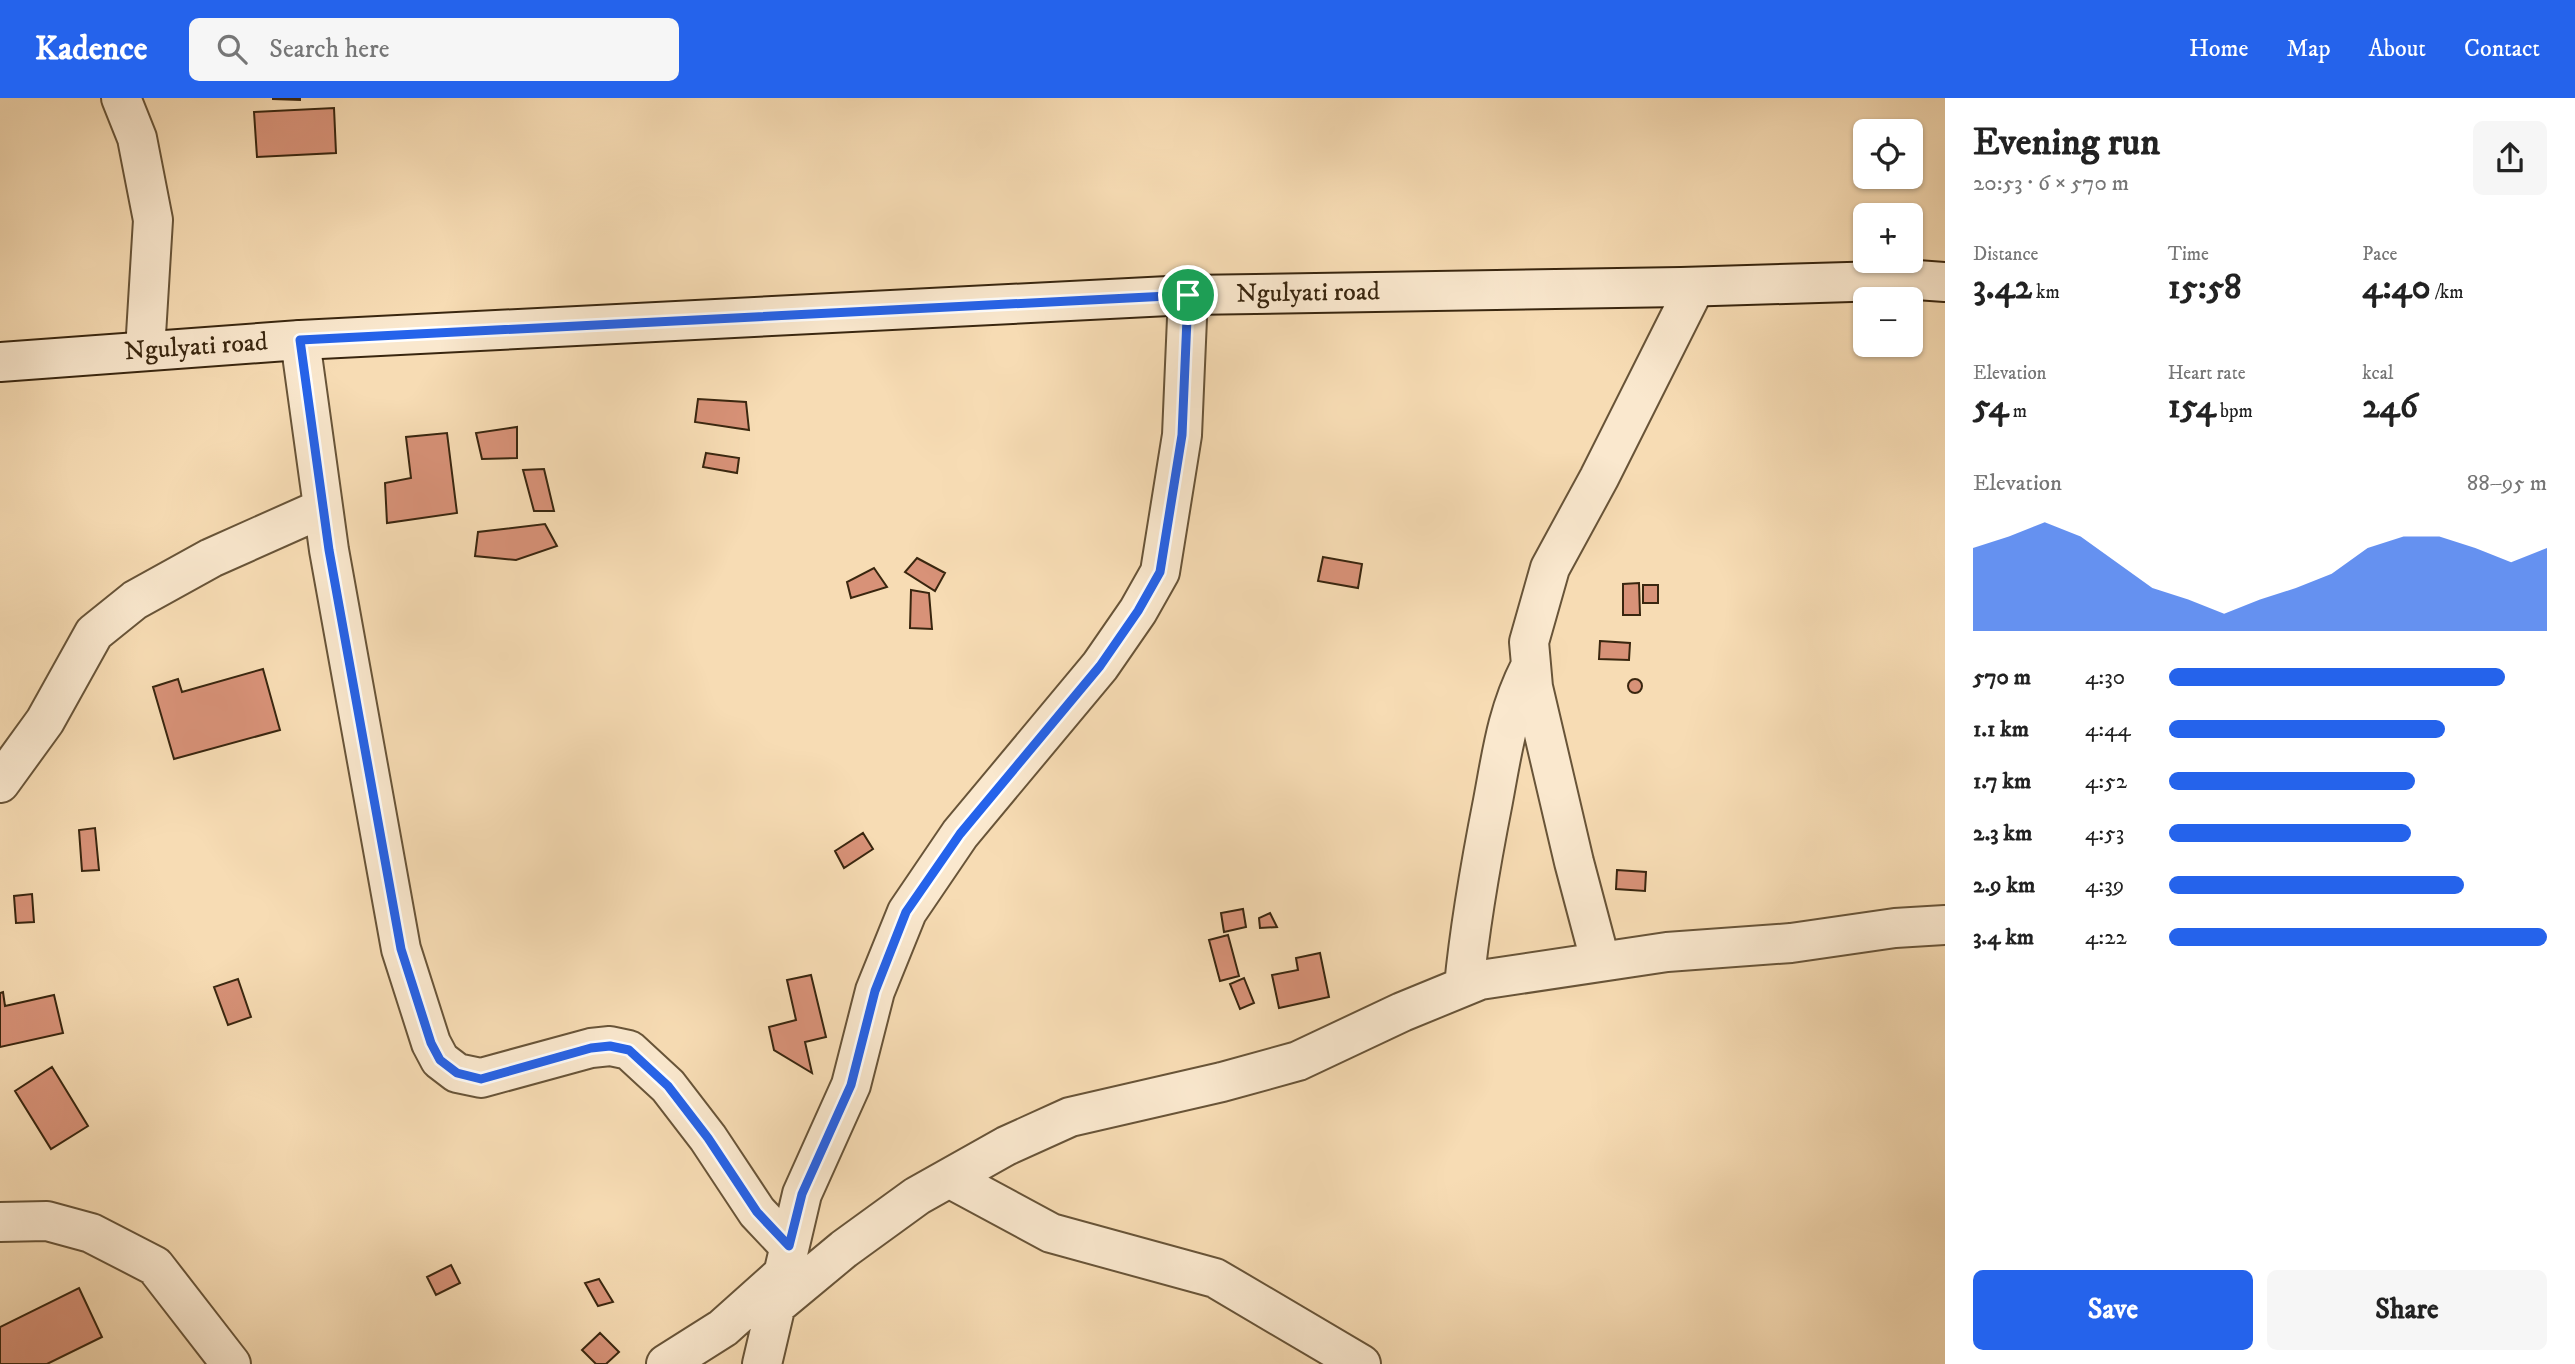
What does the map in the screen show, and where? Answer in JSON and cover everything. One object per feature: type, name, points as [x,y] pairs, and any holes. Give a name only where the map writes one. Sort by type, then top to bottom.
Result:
[{"type":"street","points":[[121,98],[137,138],[153,220],[145,351]]},
{"type":"street","name":"Ngulyati road","points":[[0,362],[300,340],[1188,295],[1695,287],[1917,280],[1945,282]]},
{"type":"street","points":[[1600,960],[1532,687],[1529,642],[1550,568],[1599,478],[1695,287]]},
{"type":"street","points":[[762,1364],[802,1194],[851,1085],[875,991],[906,912],[960,834],[1100,666],[1138,611],[1160,572],[1182,435],[1188,295]]},
{"type":"street","points":[[300,340],[323,508],[401,949],[431,1043],[440,1060],[457,1073],[481,1079],[591,1048],[610,1046],[629,1050],[668,1086],[708,1138],[757,1212],[781,1277]]},
{"type":"street","points":[[0,783],[45,721],[94,633],[135,600],[211,558],[323,508]]},
{"type":"street","points":[[1464,986],[1478,876],[1506,729],[1516,695],[1530,667]]},
{"type":"street","points":[[666,1364],[723,1328],[781,1277],[844,1249],[917,1196],[1006,1146],[1070,1117],[1222,1082],[1298,1061],[1402,1012],[1480,980],[1667,952],[1791,943],[1895,928],[1945,925]]},
{"type":"street","points":[[949,1178],[1051,1233],[1215,1278],[1361,1364]]},
{"type":"street","points":[[0,1222],[47,1221],[91,1233],[155,1266],[231,1364]]},
{"type":"building","points":[[300,98],[300,100],[273,99]]},
{"type":"building","points":[[334,108],[336,153],[257,157],[254,112]]},
{"type":"building","points":[[698,399],[746,402],[749,430],[695,422]]},
{"type":"building","points":[[517,427],[517,458],[482,459],[476,433]]},
{"type":"building","points":[[447,433],[457,513],[387,523],[385,483],[411,478],[406,437]]},
{"type":"building","points":[[706,453],[739,458],[737,473],[703,467]]},
{"type":"building","points":[[544,469],[554,511],[534,511],[523,470]]},
{"type":"building","points":[[545,524],[557,546],[516,560],[475,556],[478,532]]},
{"type":"building","points":[[1323,557],[1362,564],[1358,588],[1318,581]]},
{"type":"building","points":[[917,558],[945,573],[935,591],[905,572]]},
{"type":"building","points":[[874,568],[887,587],[851,598],[847,582]]},
{"type":"building","points":[[1639,583],[1640,615],[1623,615],[1623,584]]},
{"type":"building","points":[[1643,585],[1658,585],[1658,603],[1643,603]]},
{"type":"building","points":[[911,590],[929,593],[932,629],[910,628]]},
{"type":"building","points":[[1600,641],[1630,643],[1629,660],[1599,659]]},
{"type":"building","points":[[263,669],[280,730],[174,759],[153,687],[178,679],[182,692]]},
{"type":"building","points":[[1632,679],[1638,679],[1642,686],[1638,693],[1632,693],[1628,689],[1628,683]]},
{"type":"building","points":[[95,828],[99,870],[82,871],[79,830]]},
{"type":"building","points":[[863,833],[873,849],[844,868],[835,851]]},
{"type":"building","points":[[1617,870],[1646,872],[1645,891],[1616,889]]},
{"type":"building","points":[[32,894],[34,922],[16,923],[14,896]]},
{"type":"building","points":[[1243,909],[1246,927],[1224,932],[1221,913]]},
{"type":"building","points":[[1270,913],[1277,927],[1260,928],[1259,918]]},
{"type":"building","points":[[1228,935],[1239,976],[1220,981],[1209,940]]},
{"type":"building","points":[[1320,953],[1329,997],[1279,1008],[1272,975],[1298,970],[1296,958]]},
{"type":"building","points":[[811,975],[826,1037],[805,1042],[812,1073],[774,1050],[769,1027],[796,1020],[787,980]]},
{"type":"building","points":[[1244,978],[1254,1003],[1240,1009],[1230,984]]},
{"type":"building","points":[[238,979],[251,1017],[228,1025],[214,987]]},
{"type":"building","points":[[3,992],[5,1006],[54,995],[63,1033],[0,1047],[0,993]]},
{"type":"building","points":[[52,1067],[88,1126],[51,1149],[15,1091]]},
{"type":"building","points":[[451,1265],[460,1283],[436,1295],[427,1277]]},
{"type":"building","points":[[599,1279],[613,1302],[598,1306],[585,1283]]},
{"type":"building","points":[[79,1288],[102,1337],[47,1364],[0,1364],[0,1327]]},
{"type":"building","points":[[600,1333],[619,1352],[606,1364],[596,1364],[582,1350]]},
{"type":"route","points":[[1188,295],[1182,435],[1160,572],[1138,611],[1100,666],[960,834],[906,912],[875,991],[851,1085],[802,1194],[789,1246],[757,1212],[708,1138],[668,1086],[629,1050],[610,1046],[591,1048],[481,1079],[457,1073],[440,1060],[431,1043],[401,949],[329,550],[300,340],[1188,295]]}]
